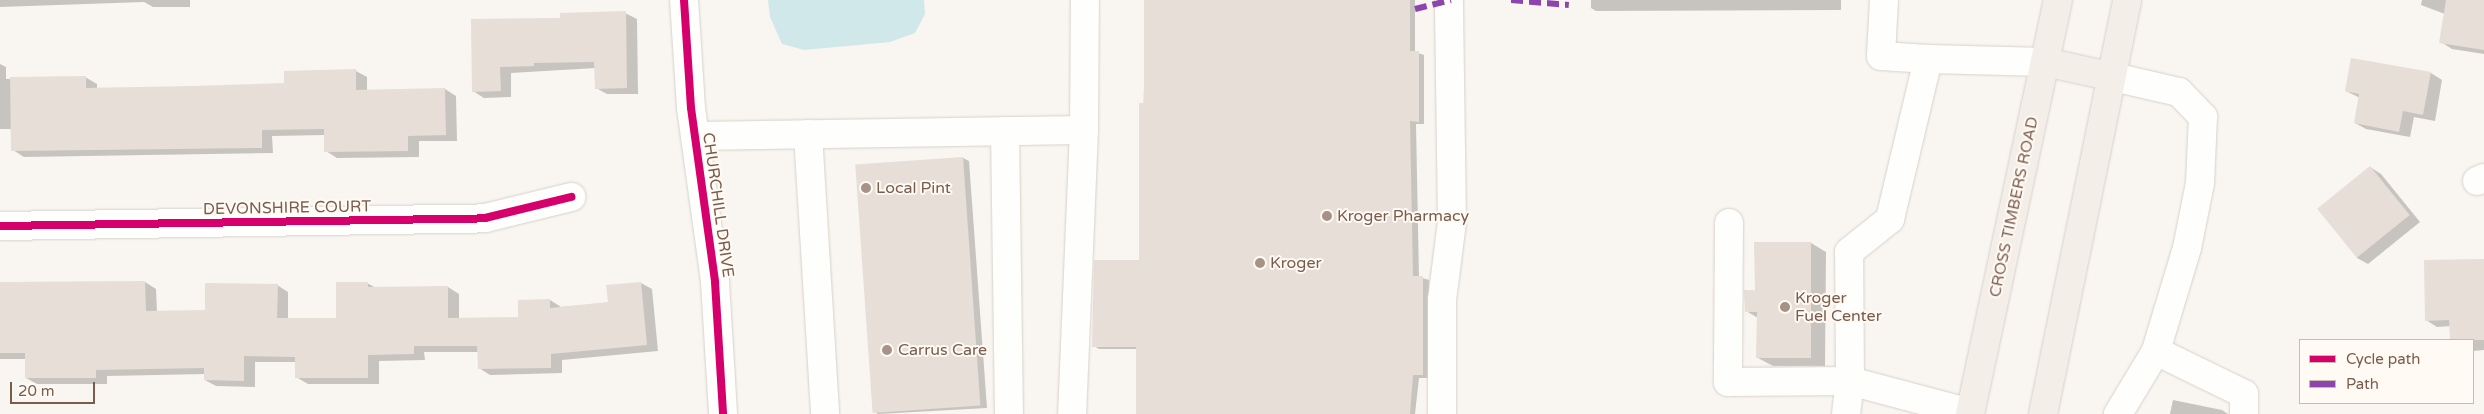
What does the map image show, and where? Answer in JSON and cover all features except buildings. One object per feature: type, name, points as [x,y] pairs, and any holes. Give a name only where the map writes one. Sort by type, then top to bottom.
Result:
[{"type":"main road","name":"CROSS TIMBERS ROAD","points":[[1970,414],[2058,0]]},
{"type":"main road","points":[[2043,414],[2109,76],[2127,0]]},
{"type":"main road","points":[[2045,62],[2109,76]]},
{"type":"street","name":"CHURCHILL DRIVE","points":[[684,0],[695,136],[715,282],[724,414]]},
{"type":"street","points":[[1072,414],[1084,130],[1085,0]]},
{"type":"street","points":[[1442,414],[1442,300],[1452,222],[1449,0]]},
{"type":"street","points":[[1884,0],[1881,56],[2045,62]]},
{"type":"street","points":[[1846,414],[1850,381],[1849,252],[1890,219],[1928,58]]},
{"type":"street","points":[[2109,76],[2179,92],[2203,116],[2200,183],[2189,238],[2156,351],[2118,414]]},
{"type":"street","points":[[695,136],[1084,130]]},
{"type":"street","points":[[1005,131],[1009,414]]},
{"type":"street","points":[[808,134],[825,414]]},
{"type":"street","name":"DEVONSHIRE COURT","points":[[0,226],[485,218],[571,197]]},
{"type":"street","points":[[1728,223],[1728,382],[1850,381],[1970,414]]},
{"type":"street","points":[[2156,351],[2244,394],[2244,414]]},
{"type":"water","points":[[768,0],[924,0],[925,14],[915,33],[890,42],[804,50],[782,44],[770,17]]},
{"type":"marked path","points":[[1415,9],[1451,0]]},
{"type":"marked path","points":[[1511,0],[1569,5]]},
{"type":"cycle path","points":[[684,0],[691,108],[715,282],[723,414]]},
{"type":"cycle path","points":[[0,226],[485,218],[571,197]]},
{"type":"place","name":"Local Pint","points":[[866,188]]},
{"type":"place","name":"Kroger Pharmacy","points":[[1327,216]]},
{"type":"place","name":"Kroger","points":[[1260,263]]},
{"type":"place","name":"Kroger Fuel Center","points":[[1785,307]]},
{"type":"place","name":"Carrus Care","points":[[887,350]]}]
